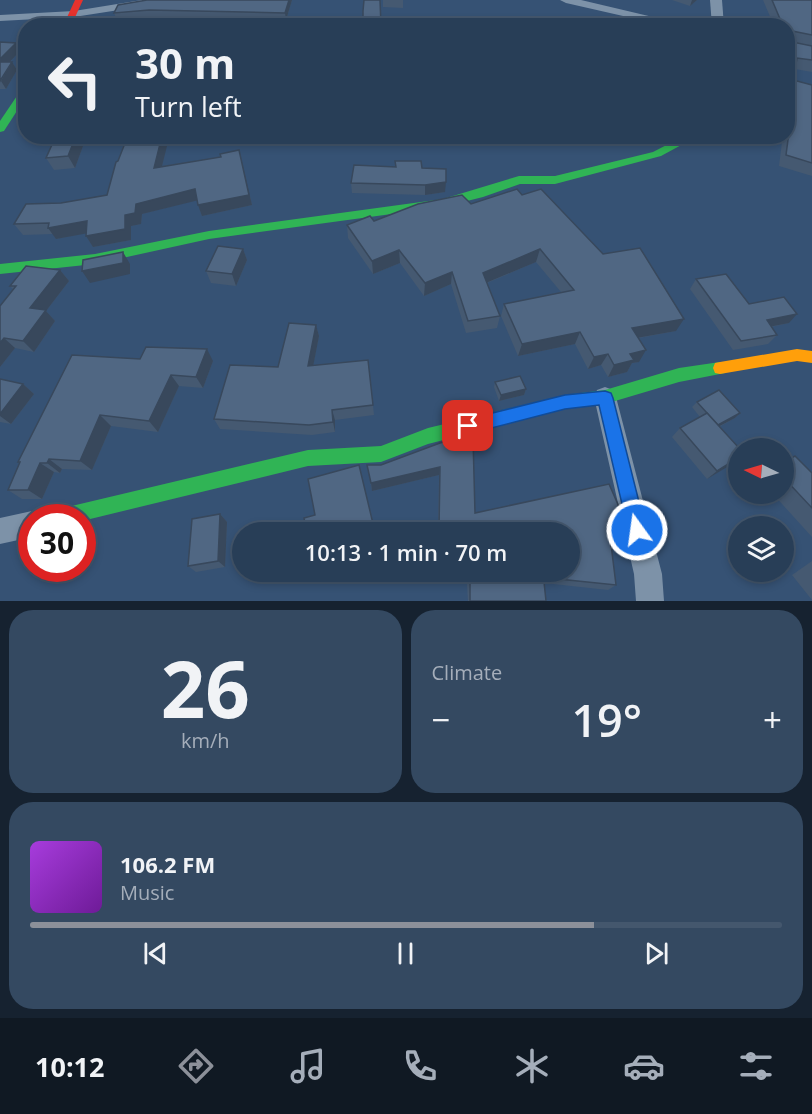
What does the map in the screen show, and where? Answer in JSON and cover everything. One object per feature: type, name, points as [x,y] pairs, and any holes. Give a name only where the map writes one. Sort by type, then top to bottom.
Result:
[{"type":"street","points":[[71,18],[79,0]]},
{"type":"street","points":[[79,18],[164,0]]},
{"type":"street","points":[[566,0],[648,18]]},
{"type":"street","points":[[717,0],[718,18]]},
{"type":"street","points":[[0,18],[18,19]]},
{"type":"street","points":[[0,129],[18,101]]},
{"type":"street","points":[[0,269],[95,259],[209,235],[442,203],[479,194],[519,180],[555,180],[657,154],[677,144]]},
{"type":"street","points":[[96,509],[308,458],[381,454],[428,436],[554,404],[605,398],[680,375],[797,355],[812,357]]},
{"type":"street","points":[[605,398],[648,574],[650,601]]},
{"type":"street","points":[[0,531],[18,527]]},
{"type":"building","points":[[147,0],[289,0],[285,13],[149,10],[114,13],[118,5]]},
{"type":"building","points":[[364,0],[380,0],[381,18],[363,18]]},
{"type":"building","points":[[772,0],[812,0],[812,35],[795,32],[795,18],[780,18]]},
{"type":"building","points":[[0,42],[16,43],[0,59]]},
{"type":"building","points":[[795,43],[812,46],[812,60],[797,58],[795,69]]},
{"type":"building","points":[[0,62],[12,62],[0,81]]},
{"type":"building","points":[[795,81],[812,85],[812,163],[786,155],[787,144],[795,144]]},
{"type":"building","points":[[52,144],[73,144],[68,156],[46,158]]},
{"type":"building","points":[[125,144],[160,144],[154,168],[221,157],[220,154],[239,150],[249,195],[198,205],[195,189],[136,204],[135,213],[125,215],[125,229],[86,236],[87,221],[48,228],[49,223],[14,224],[26,204],[61,203],[107,195]]},
{"type":"building","points":[[395,161],[421,161],[422,168],[446,169],[446,182],[425,185],[351,183],[354,165],[396,167]]},
{"type":"building","points":[[517,189],[522,195],[541,189],[603,254],[640,248],[684,319],[632,328],[646,350],[630,354],[634,360],[614,365],[608,354],[594,357],[580,332],[522,344],[504,304],[574,290],[540,249],[483,273],[500,316],[468,321],[452,272],[425,283],[399,250],[372,261],[347,225],[370,216],[374,221],[418,204],[462,195],[471,204]]},
{"type":"building","points":[[218,246],[243,249],[232,274],[206,271]]},
{"type":"building","points":[[123,252],[123,263],[82,271],[83,260]]},
{"type":"building","points":[[26,266],[60,270],[30,308],[46,310],[23,341],[4,338],[0,343],[0,306],[16,286],[10,286]]},
{"type":"building","points":[[726,274],[749,304],[784,297],[797,314],[767,320],[777,335],[741,341],[696,279]]},
{"type":"building","points":[[289,323],[316,325],[308,366],[368,360],[373,405],[332,410],[333,422],[309,425],[214,419],[230,365],[278,367]]},
{"type":"building","points":[[146,347],[207,349],[196,377],[171,375],[149,421],[100,415],[80,461],[49,459],[47,463],[40,463],[28,490],[8,490],[20,462],[18,462],[72,355],[140,359]]},
{"type":"building","points":[[520,376],[526,389],[501,395],[495,382]]},
{"type":"building","points":[[0,379],[23,384],[0,414]]},
{"type":"building","points":[[719,390],[740,413],[718,425],[697,402]]},
{"type":"building","points":[[707,413],[730,438],[728,438],[728,464],[717,471],[680,428]]},
{"type":"building","points":[[461,437],[473,438],[475,513],[609,484],[623,516],[608,520],[616,585],[580,581],[580,522],[439,522],[440,467],[371,483],[367,465],[381,465]]},
{"type":"building","points":[[794,457],[812,473],[812,508],[794,489]]},
{"type":"building","points":[[359,465],[373,522],[305,522],[304,518],[315,515],[308,479]]},
{"type":"building","points":[[220,514],[218,561],[188,566],[192,519]]},
{"type":"building","points":[[470,582],[544,582],[546,601],[470,601]]},
{"type":"traffic: fast","points":[[0,129],[18,101]]},
{"type":"traffic: fast","points":[[0,269],[95,259],[209,235],[443,203],[479,194],[519,180],[555,180],[657,154],[677,144]]},
{"type":"traffic: fast","points":[[96,509],[308,458],[381,454],[428,436],[565,402],[605,397],[679,375],[720,368]]},
{"type":"traffic: slow","points":[[720,368],[797,355],[812,357]]},
{"type":"traffic: jam","points":[[71,18],[79,0]]},
{"type":"route","points":[[468,426],[565,402],[605,398],[637,530]]}]
